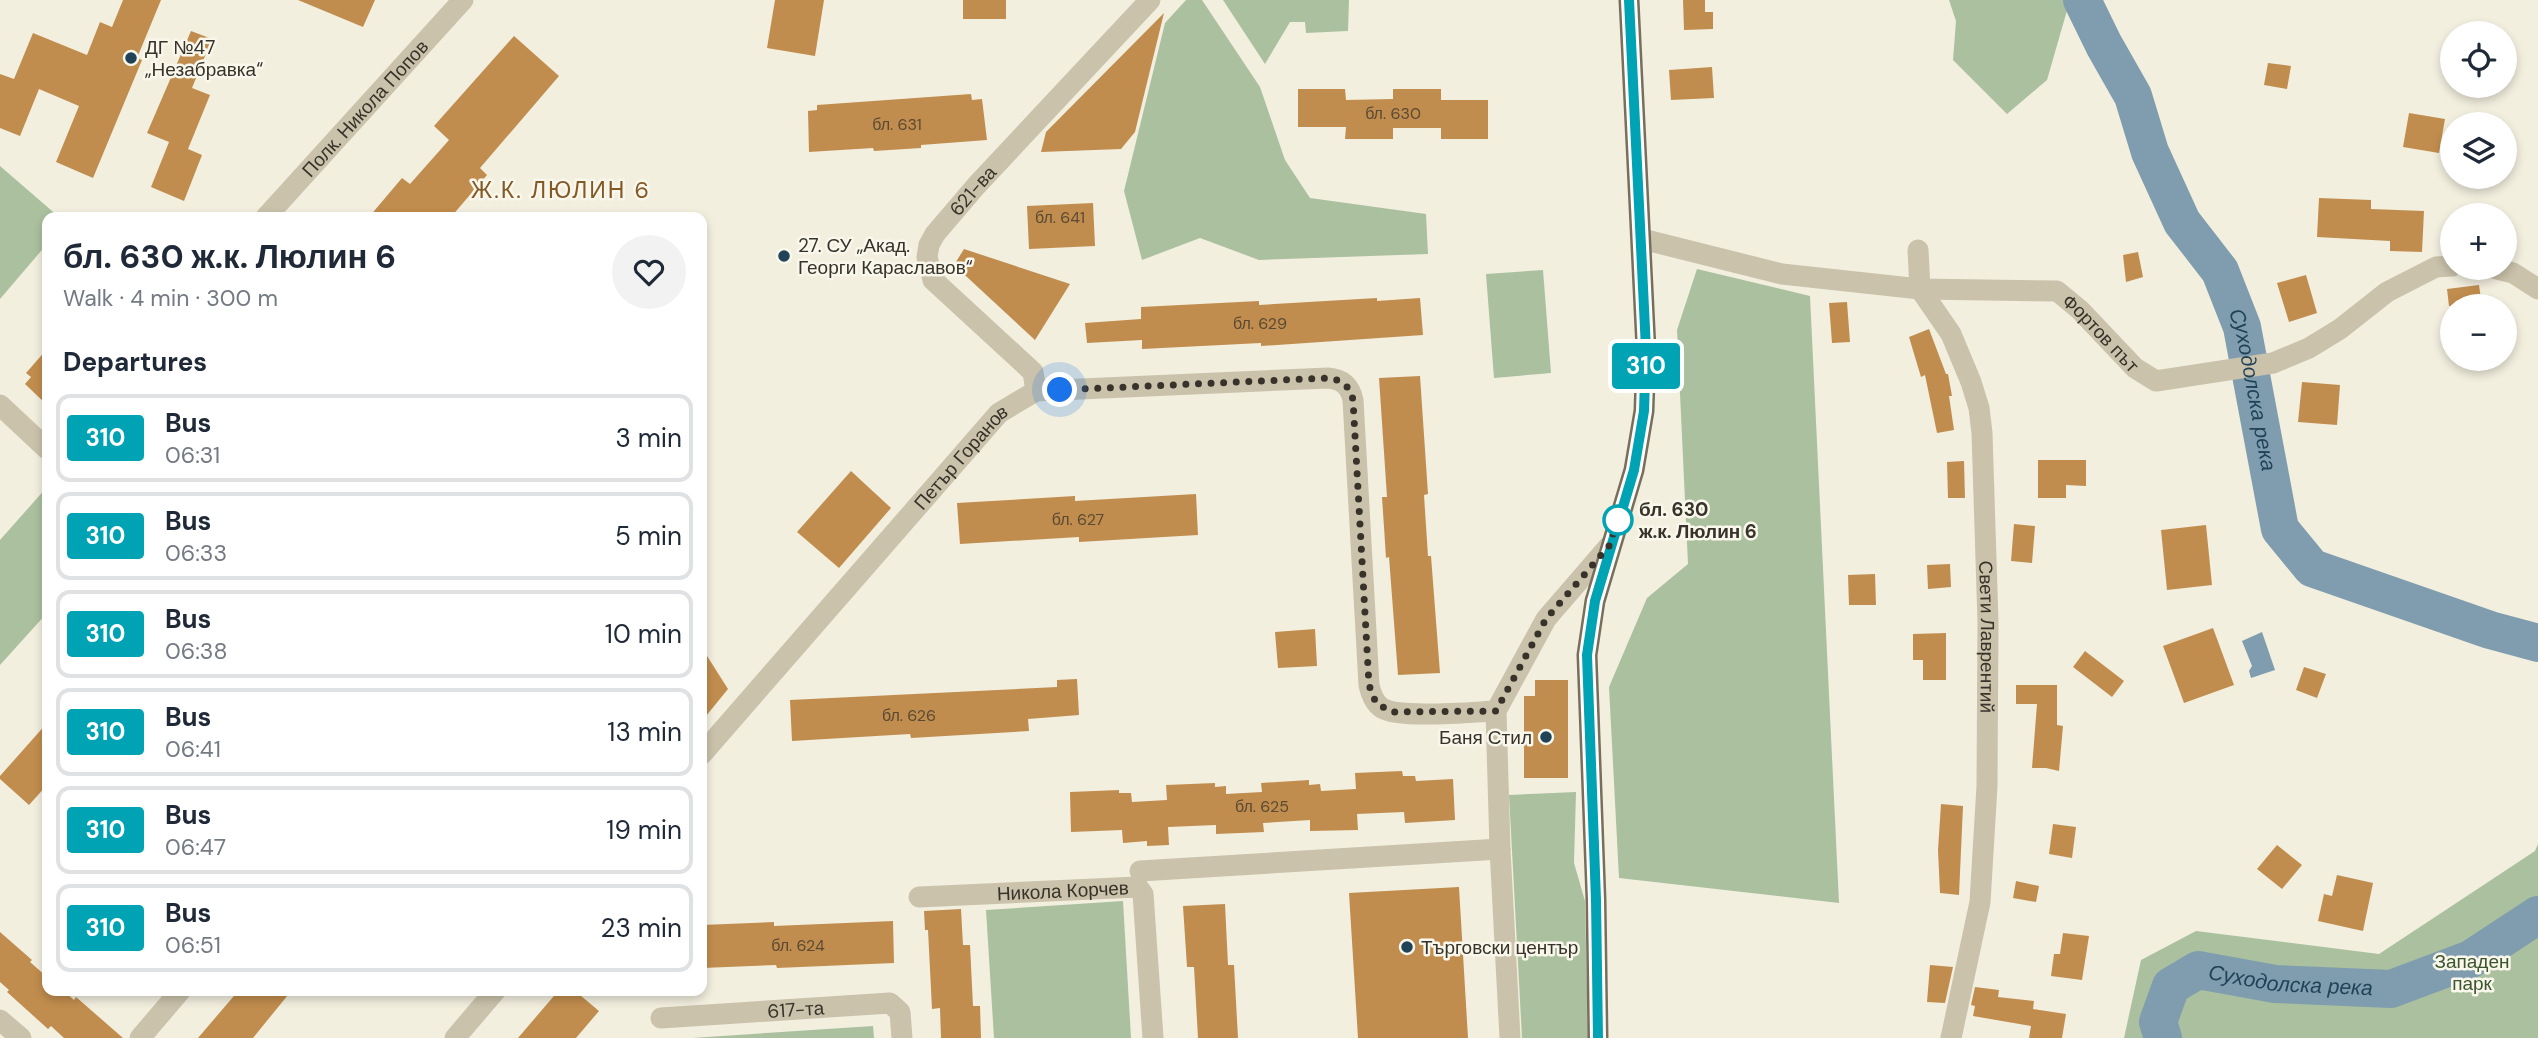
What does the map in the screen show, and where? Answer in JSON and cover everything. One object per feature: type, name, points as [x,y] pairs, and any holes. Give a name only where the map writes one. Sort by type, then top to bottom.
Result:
[{"type":"main road","points":[[1598,1038],[1587,655],[1595,601],[1609,546],[1634,470],[1644,411],[1646,349],[1629,0]]},
{"type":"street","name":"Полк. Никола Попов","points":[[271,212],[463,0]]},
{"type":"street","name":"621-ва","points":[[1036,391],[1033,372],[933,280],[928,269],[929,245],[935,234],[976,186],[1150,0]]},
{"type":"street","name":"Фортов път","points":[[1642,239],[1782,274],[1920,289],[2057,291],[2080,310],[2134,368],[2156,380],[2273,363],[2309,348],[2340,329],[2387,292],[2440,267]]},
{"type":"street","points":[[1918,250],[1920,289]]},
{"type":"street","points":[[2517,276],[2538,289]]},
{"type":"street","name":"Свети Лаврентий","points":[[1920,289],[1951,334],[1971,382],[1979,408],[1982,433],[1988,622],[1987,786],[1980,902],[1951,1038]]},
{"type":"street","name":"Петър Горанов","points":[[707,748],[999,414],[1036,391],[1328,378],[1342,382],[1353,400],[1371,694],[1383,709],[1401,714],[1496,711]]},
{"type":"street","points":[[0,405],[42,444]]},
{"type":"street","points":[[1510,1038],[1496,711],[1546,619],[1609,546]]},
{"type":"street","name":"Никола Корчев","points":[[1140,871],[1500,849]]},
{"type":"street","name":"Никола Корчев","points":[[919,897],[1138,887],[1143,894],[1153,1038]]},
{"type":"street","points":[[140,1038],[176,996]]},
{"type":"street","points":[[455,1038],[491,996]]},
{"type":"street","name":"617-та","points":[[661,1018],[890,1003],[900,1012],[902,1038]]},
{"type":"street","points":[[0,1020],[21,1038]]},
{"type":"green space","points":[[1186,0],[1202,0],[1260,87],[1285,160],[1310,198],[1426,214],[1428,254],[1259,260],[1200,238],[1142,260],[1124,191],[1165,23]]},
{"type":"green space","points":[[1223,0],[1349,0],[1348,31],[1306,33],[1305,22],[1290,22],[1265,64]]},
{"type":"green space","points":[[1949,0],[2070,0],[2047,80],[2007,114],[1953,60],[1956,21]]},
{"type":"green space","points":[[0,166],[53,212],[42,212],[42,250],[0,299]]},
{"type":"green space","points":[[1697,269],[1810,296],[1839,903],[1619,878],[1609,687],[1647,598],[1688,564],[1677,330]]},
{"type":"green space","points":[[1543,270],[1551,373],[1494,378],[1486,274]]},
{"type":"green space","points":[[42,493],[42,619],[0,665],[0,540]]},
{"type":"green space","points":[[1576,792],[1574,863],[1585,901],[1588,1038],[1522,1038],[1509,795]]},
{"type":"green space","name":"Западен парк","points":[[2538,844],[2538,1038],[2124,1038],[2141,960],[2196,931],[2379,954],[2535,851]]},
{"type":"green space","points":[[1123,901],[1131,1038],[994,1038],[986,910]]},
{"type":"green space","points":[[873,1026],[874,1038],[692,1038]]},
{"type":"water","points":[[2262,632],[2275,670],[2251,678],[2249,671],[2252,666],[2242,641]]},
{"type":"building","points":[[123,0],[161,0],[137,58],[142,60],[93,178],[56,162],[79,106],[39,89],[20,136],[0,128],[0,74],[14,79],[33,33],[87,55],[100,22],[112,27]]},
{"type":"building","points":[[298,0],[375,0],[363,27]]},
{"type":"building","points":[[775,0],[824,0],[815,56],[767,48]]},
{"type":"building","points":[[963,0],[1006,0],[1006,19],[963,19]]},
{"type":"building","points":[[1683,0],[1705,0],[1705,12],[1713,12],[1713,29],[1684,30]]},
{"type":"building","points":[[1164,13],[1135,132],[1121,149],[1041,152],[1046,132]]},
{"type":"building","points":[[191,31],[212,39],[192,88],[210,95],[188,149],[202,155],[184,201],[151,187],[169,142],[147,133]]},
{"type":"building","points":[[514,36],[559,76],[480,168],[487,175],[455,212],[373,212],[402,178],[410,184],[449,140],[434,126]]},
{"type":"building","points":[[2268,63],[2291,66],[2287,89],[2264,85]]},
{"type":"building","points":[[1712,67],[1714,98],[1671,100],[1669,70]]},
{"type":"building","points":[[1298,89],[1345,89],[1346,100],[1393,99],[1393,89],[1441,89],[1441,100],[1488,100],[1488,139],[1441,139],[1441,128],[1393,128],[1393,139],[1345,139],[1346,127],[1298,127]]},
{"type":"building","points":[[971,94],[972,100],[982,99],[987,140],[921,145],[921,148],[809,152],[808,111],[817,110],[817,105]]},
{"type":"building","points":[[2409,113],[2440,118],[2439,153],[2403,147]]},
{"type":"building","points":[[2319,198],[2371,200],[2371,209],[2424,211],[2422,252],[2390,251],[2390,241],[2317,237]]},
{"type":"building","points":[[1093,203],[1095,246],[1029,249],[1027,206]]},
{"type":"building","points":[[964,249],[1070,284],[1035,340],[954,265]]},
{"type":"building","points":[[2138,252],[2143,277],[2126,282],[2123,255]]},
{"type":"building","points":[[2306,275],[2317,313],[2289,322],[2277,283]]},
{"type":"building","points":[[2479,285],[2480,294],[2448,294],[2447,289]]},
{"type":"building","points":[[1377,298],[1377,301],[1420,298],[1423,335],[1261,346],[1261,343],[1142,349],[1142,340],[1087,343],[1085,323],[1141,319],[1141,307],[1259,301],[1259,305]]},
{"type":"building","points":[[1847,302],[1850,342],[1832,343],[1829,303]]},
{"type":"building","points":[[1929,329],[1948,374],[1952,396],[1949,396],[1954,430],[1937,433],[1925,375],[1921,377],[1909,337]]},
{"type":"building","points":[[42,355],[42,400],[25,384],[31,377],[26,373]]},
{"type":"building","points":[[1420,376],[1428,494],[1424,495],[1428,556],[1431,556],[1440,673],[1398,675],[1382,497],[1387,497],[1379,378]]},
{"type":"building","points":[[2302,382],[2340,385],[2337,425],[2298,422]]},
{"type":"building","points":[[2038,460],[2086,460],[2086,486],[2066,485],[2066,498],[2038,498]]},
{"type":"building","points":[[1964,461],[1965,498],[1948,498],[1947,462]]},
{"type":"building","points":[[851,471],[891,508],[839,568],[797,532]]},
{"type":"building","points":[[1196,494],[1198,535],[1079,542],[1079,537],[960,544],[957,503],[1075,496],[1075,501]]},
{"type":"building","points":[[2014,524],[2035,526],[2032,563],[2011,561]]},
{"type":"building","points":[[2206,525],[2212,585],[2167,590],[2161,530]]},
{"type":"building","points":[[1950,564],[1951,587],[1928,589],[1927,565]]},
{"type":"building","points":[[1875,574],[1876,605],[1849,605],[1848,575]]},
{"type":"building","points":[[2213,628],[2234,685],[2184,703],[2163,646]]},
{"type":"building","points":[[1315,629],[1317,666],[1278,668],[1275,632]]},
{"type":"building","points":[[1946,633],[1946,680],[1923,680],[1923,660],[1913,660],[1913,634]]},
{"type":"building","points":[[2085,651],[2124,681],[2112,697],[2073,667]]},
{"type":"building","points":[[707,656],[728,689],[707,715]]},
{"type":"building","points":[[2304,667],[2326,674],[2317,698],[2296,690]]},
{"type":"building","points":[[1077,679],[1079,715],[1028,719],[1029,731],[792,741],[790,700],[1057,687],[1057,680]]},
{"type":"building","name":"Баня Стил","points":[[1535,680],[1568,680],[1568,778],[1524,778],[1524,696],[1535,696]]},
{"type":"building","points":[[2016,685],[2057,685],[2057,725],[2063,726],[2059,771],[2032,768],[2037,704],[2016,704]]},
{"type":"building","points":[[42,729],[42,791],[29,805],[0,779]]},
{"type":"building","points":[[1402,771],[1403,776],[1415,776],[1416,781],[1453,779],[1455,820],[1405,823],[1404,812],[1357,814],[1358,830],[1310,831],[1310,820],[1263,823],[1264,832],[1216,834],[1216,825],[1168,827],[1169,845],[1147,846],[1147,841],[1123,843],[1122,830],[1071,832],[1070,792],[1119,790],[1119,793],[1131,793],[1132,802],[1167,800],[1166,785],[1215,783],[1215,787],[1226,786],[1226,794],[1262,792],[1261,783],[1309,780],[1309,785],[1320,784],[1321,791],[1356,789],[1355,773]]},
{"type":"building","points":[[1941,804],[1963,806],[1959,895],[1940,893],[1938,850]]},
{"type":"building","points":[[2053,824],[2076,827],[2072,858],[2049,854]]},
{"type":"building","points":[[2277,845],[2302,865],[2282,889],[2257,869]]},
{"type":"building","points":[[2337,875],[2373,883],[2363,931],[2318,921],[2324,894],[2332,896]]},
{"type":"building","points":[[2016,881],[2039,886],[2036,902],[2013,898]]},
{"type":"building","name":"Търговски център","points":[[1459,887],[1468,1038],[1358,1038],[1349,893]]},
{"type":"building","points":[[1225,904],[1228,965],[1234,965],[1238,1038],[1198,1038],[1194,967],[1187,967],[1183,906]]},
{"type":"building","points":[[961,909],[963,945],[970,945],[973,1006],[980,1006],[981,1038],[941,1038],[940,1008],[932,1009],[928,930],[925,930],[924,911]]},
{"type":"building","points":[[893,921],[894,963],[707,968],[707,925],[774,922],[774,926]]},
{"type":"building","points":[[0,932],[32,960],[30,962],[42,973],[42,996],[70,996],[74,1000],[76,997],[123,1038],[64,1038],[51,1026],[48,1029],[7,992],[9,990],[0,982]]},
{"type":"building","points":[[2063,933],[2089,936],[2082,980],[2051,976],[2054,954],[2060,954]]},
{"type":"building","points":[[1930,965],[1953,967],[1945,1003],[1927,1002]]},
{"type":"building","points":[[1975,987],[1999,990],[1998,997],[2034,1001],[2033,1009],[2066,1014],[2062,1038],[2029,1038],[2031,1026],[1973,1016],[1975,1006],[1971,1005]]},
{"type":"building","points":[[234,996],[287,996],[253,1038],[198,1038]]},
{"type":"building","points":[[554,996],[581,996],[599,1011],[576,1038],[518,1038]]},
{"type":"waterway","name":"Суходолска река","points":[[2082,0],[2133,96],[2150,152],[2182,222],[2220,271],[2242,327],[2280,529],[2312,568],[2490,630],[2538,643]]},
{"type":"waterway","name":"Суходолска река","points":[[2163,1038],[2158,1022],[2171,986],[2198,970],[2275,984],[2391,989],[2471,959],[2538,915]]},
{"type":"bus line","name":"310","points":[[1598,1038],[1587,655],[1595,601],[1609,546],[1634,470],[1644,411],[1646,349],[1629,0]]},
{"type":"place","name":"ДГ №47 „Незабравка“","points":[[131,58]]},
{"type":"place","name":"27. СУ „Акад. Георги Караславов“","points":[[784,256]]},
{"type":"place","name":"бл. 630 ж.к. Люлин 6","points":[[1618,520]]},
{"type":"place","name":"Баня Стил","points":[[1546,737]]},
{"type":"place","name":"Търговски център","points":[[1407,947]]},
{"type":"district","name":"Ж.К. ЛЮЛИН 6","points":[[561,190]]},
{"type":"route","points":[[1060,390],[1328,378],[1342,382],[1353,400],[1369,685],[1376,703],[1392,712],[1496,711],[1546,619],[1609,546],[1618,520]]}]
